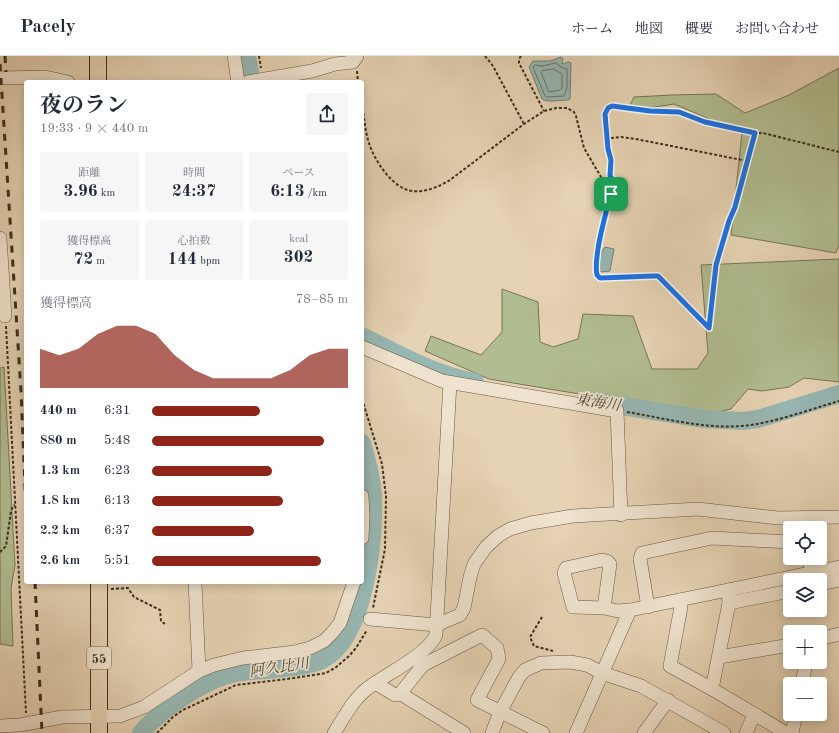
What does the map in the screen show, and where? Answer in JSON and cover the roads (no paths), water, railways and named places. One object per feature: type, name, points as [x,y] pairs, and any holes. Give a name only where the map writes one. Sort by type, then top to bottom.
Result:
[{"type":"main road","points":[[98,56],[98,80]]},
{"type":"main road","name":"55","points":[[99,586],[99,733]]},
{"type":"street","points":[[234,56],[238,80]]},
{"type":"street","points":[[257,80],[312,71],[335,64],[353,62],[357,56]]},
{"type":"street","points":[[0,78],[45,77],[59,80]]},
{"type":"street","points":[[0,238],[5,316]]},
{"type":"street","points":[[364,348],[450,383],[617,410],[621,515]]},
{"type":"street","points":[[334,733],[358,699],[367,689],[425,649],[433,641],[436,635],[450,383]]},
{"type":"street","points":[[370,619],[436,625],[460,615],[464,608],[474,564],[486,547],[498,536],[510,529],[531,523],[573,516],[621,515],[698,509],[778,518],[839,517]]},
{"type":"street","points":[[648,607],[640,559],[642,553],[712,538],[783,542]]},
{"type":"street","points":[[811,565],[812,572]]},
{"type":"street","points":[[728,597],[812,572],[839,567]]},
{"type":"street","points":[[827,583],[839,580]]},
{"type":"street","points":[[195,584],[199,671]]},
{"type":"street","points":[[0,726],[20,725],[27,728],[36,722],[62,717],[120,716],[144,707],[199,671],[214,665],[243,658],[295,652],[310,648],[324,641],[340,623],[353,584]]},
{"type":"street","points":[[604,608],[630,610],[680,600],[783,592]]},
{"type":"street","points":[[712,689],[719,657],[728,597]]},
{"type":"street","points":[[680,600],[681,607],[670,666],[786,733]]},
{"type":"street","points":[[576,733],[630,610]]},
{"type":"street","points":[[827,637],[839,634]]},
{"type":"street","points":[[401,694],[423,665],[482,635],[497,648],[499,659],[477,700],[543,733]]},
{"type":"street","points":[[719,657],[783,645]]},
{"type":"street","points":[[492,733],[500,712],[519,677],[525,670],[541,663],[570,662],[587,665],[602,673],[641,686],[724,733]]},
{"type":"street","points":[[375,683],[395,695],[401,694],[464,733]]},
{"type":"street","points":[[644,733],[668,700]]},
{"type":"street","points":[[746,733],[754,715]]},
{"type":"street","points":[[792,733],[795,721]]},
{"type":"water","points":[[561,57],[563,59],[563,64],[568,62],[571,63],[570,99],[547,101],[542,99],[529,67],[533,61],[550,61]]},
{"type":"water","points":[[605,247],[614,249],[610,271],[600,272],[601,255]]},
{"type":"waterway","name":"阿久比川","points":[[247,56],[252,80]]},
{"type":"waterway","name":"東海川","points":[[364,337],[403,357],[431,369],[460,379],[475,382]]},
{"type":"waterway","name":"東海川","points":[[597,402],[704,419],[743,421],[758,419],[839,394]]},
{"type":"waterway","name":"阿久比川","points":[[141,733],[170,706],[208,683],[221,677],[240,672],[302,666],[322,660],[337,649],[348,632],[358,610],[369,561],[372,537],[373,496],[364,451]]},
{"type":"railway","points":[[5,56],[6,72]]},
{"type":"railway","points":[[0,64],[21,391],[24,462]]},
{"type":"railway","points":[[35,584],[42,733]]}]
